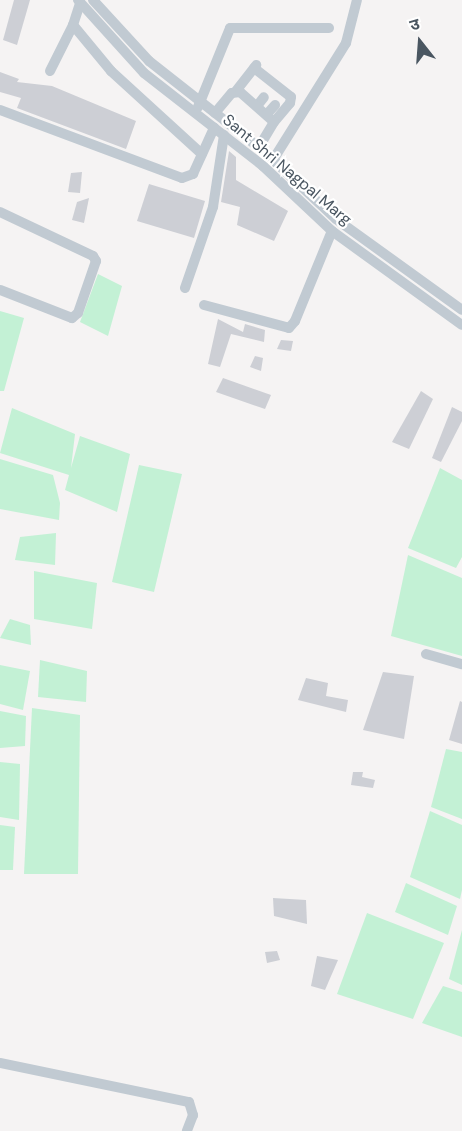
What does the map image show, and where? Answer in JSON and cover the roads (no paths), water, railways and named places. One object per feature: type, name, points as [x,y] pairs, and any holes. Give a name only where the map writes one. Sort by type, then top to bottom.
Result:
[{"type":"street","name":"Sant Shri Nagpal Marg","points":[[93,0],[149,61],[259,147],[336,219],[462,310]]},
{"type":"street","points":[[273,160],[346,43],[357,0]]},
{"type":"street","name":"Sant Shri Nagpal Marg","points":[[79,1],[144,73],[262,166],[332,231],[462,325]]},
{"type":"street","points":[[50,71],[73,25],[79,1]]},
{"type":"street","points":[[73,25],[111,71],[202,154]]},
{"type":"street","points":[[194,112],[201,102],[230,28],[329,28]]},
{"type":"street","points":[[215,113],[249,94],[255,66],[291,97],[290,103],[270,118]]},
{"type":"street","points":[[249,94],[270,118]]},
{"type":"street","points":[[259,147],[275,105]]},
{"type":"street","points":[[0,110],[176,177],[187,178],[193,174],[214,128]]},
{"type":"street","points":[[185,288],[213,207],[224,135]]},
{"type":"street","points":[[0,212],[93,256],[96,260],[78,314],[72,318],[0,290]]},
{"type":"street","points":[[204,305],[289,328],[295,321],[332,231]]},
{"type":"street","points":[[426,654],[462,664]]},
{"type":"street","points":[[0,1063],[189,1102],[192,1115],[187,1131]]}]
